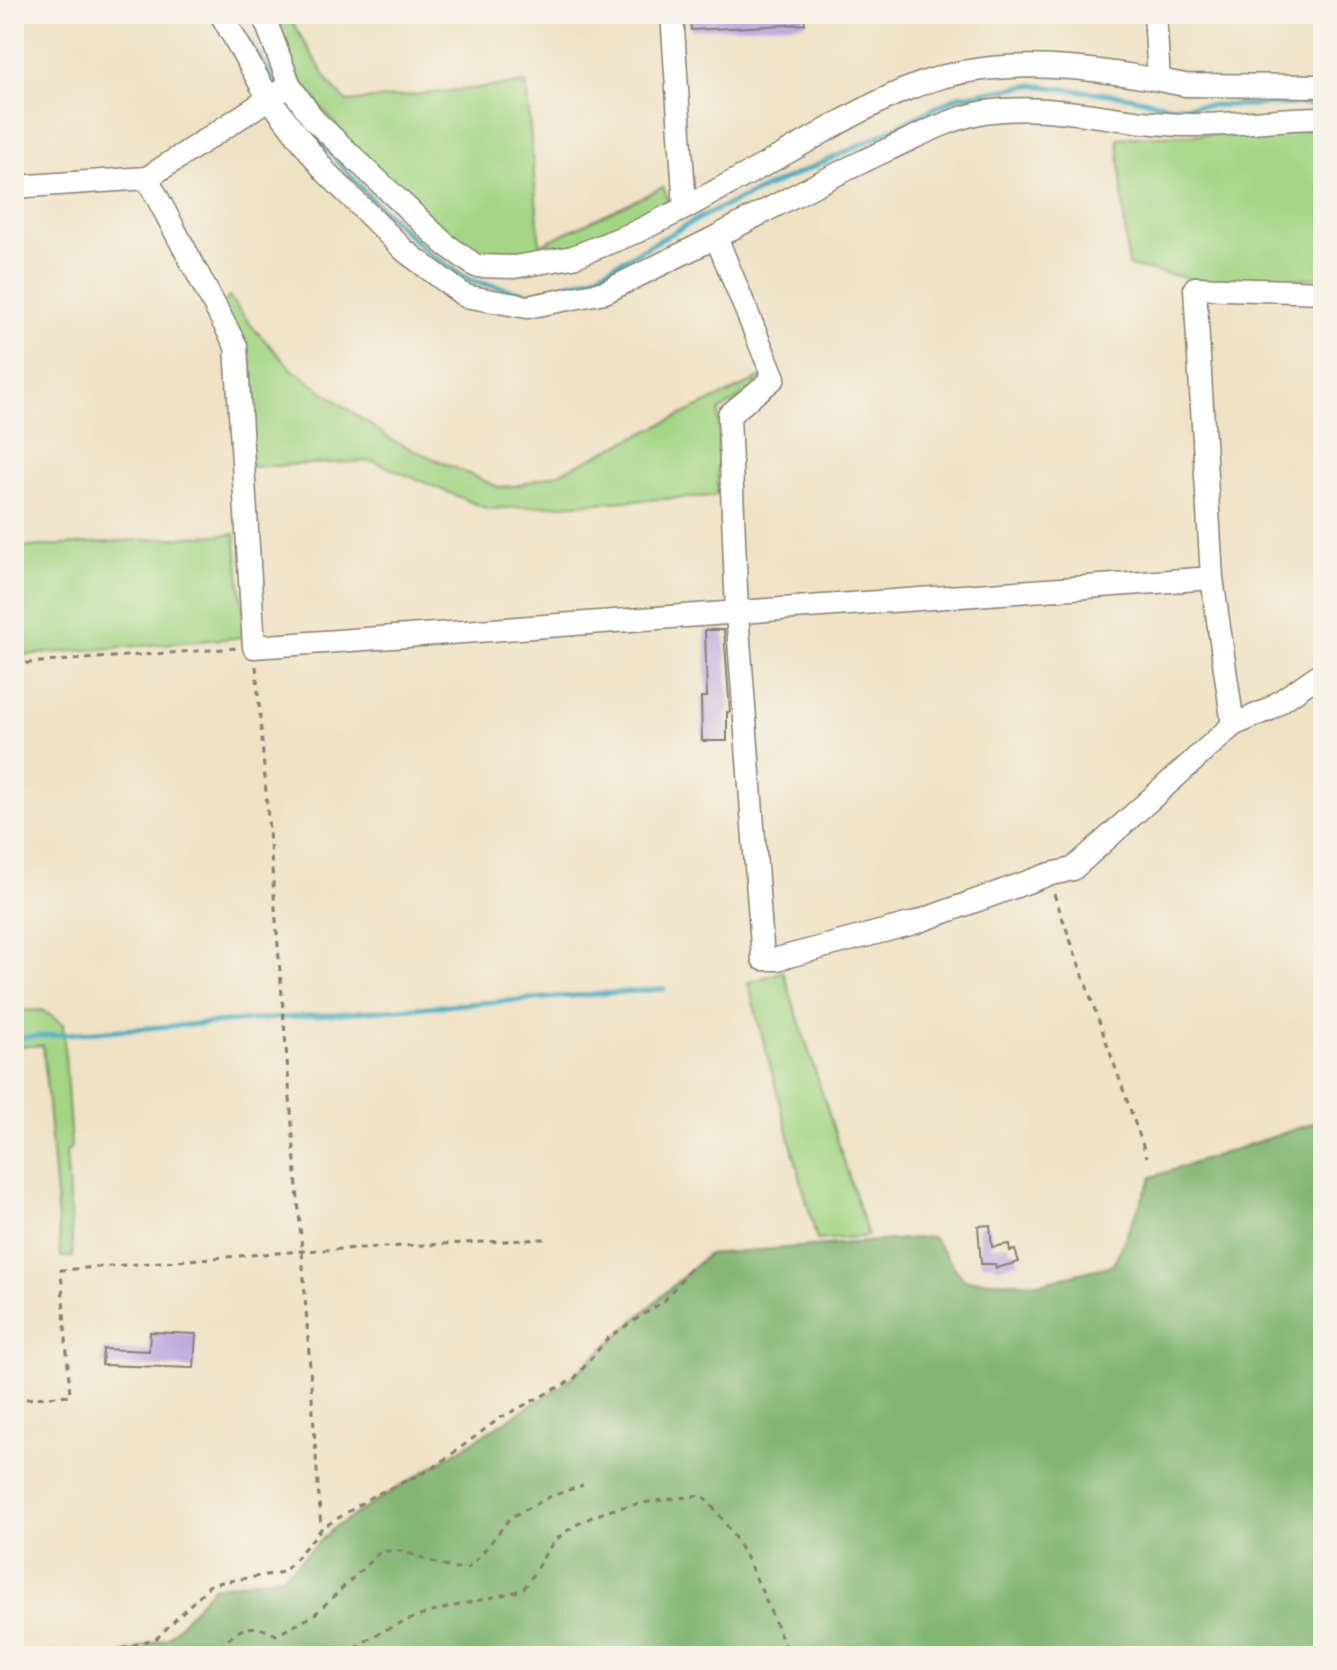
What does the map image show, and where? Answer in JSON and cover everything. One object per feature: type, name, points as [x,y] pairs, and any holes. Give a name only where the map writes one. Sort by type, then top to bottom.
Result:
[{"type":"street","points":[[221,14],[268,97],[325,171],[405,251],[465,296],[527,307],[605,292],[828,178],[930,130],[985,112],[1041,109],[1196,125],[1323,118]]},
{"type":"street","points":[[263,14],[290,86],[314,120],[445,244],[476,266],[514,267],[573,257],[685,208],[869,105],[909,86],[981,69],[1029,67],[1112,72],[1185,85],[1323,86]]},
{"type":"street","points":[[672,14],[685,208]]},
{"type":"street","points":[[1155,14],[1159,80]]},
{"type":"street","points":[[14,187],[147,178],[268,97],[290,86]]},
{"type":"street","points":[[147,178],[236,346],[254,647],[1212,578]]},
{"type":"street","points":[[716,237],[774,378],[729,415],[737,613],[763,959],[777,959],[914,923],[1047,875],[1073,869],[1233,725],[1268,710],[1323,672]]},
{"type":"street","points":[[1233,725],[1212,578],[1195,288],[1323,292]]},
{"type":"path","points":[[14,664],[254,647],[321,1529]]},
{"type":"path","points":[[1047,875],[1147,1157]]},
{"type":"path","points":[[14,1400],[70,1395],[61,1270],[302,1251],[546,1239]]},
{"type":"path","points":[[98,1656],[157,1638],[211,1584],[284,1572],[321,1529],[371,1497],[432,1469],[500,1418],[574,1379],[609,1337],[664,1301],[693,1265]]},
{"type":"path","points":[[211,1656],[246,1626],[259,1626],[276,1635],[313,1616],[381,1551],[402,1551],[454,1569],[468,1568],[511,1517],[549,1497],[583,1485]]},
{"type":"path","points":[[346,1656],[377,1634],[423,1613],[522,1590],[555,1541],[588,1518],[613,1509],[702,1495],[721,1514],[750,1565],[789,1656]]},
{"type":"green space","points":[[271,14],[287,14],[330,84],[347,102],[526,83],[540,245],[663,187],[671,207],[574,248],[482,262],[369,165],[301,83]]},
{"type":"green space","points":[[1323,129],[1323,278],[1203,281],[1128,266],[1118,138]]},
{"type":"green space","points":[[229,297],[293,370],[393,441],[498,487],[515,486],[557,474],[764,376],[761,383],[719,411],[717,494],[714,496],[488,509],[373,461],[250,467],[222,306]]},
{"type":"green space","points":[[235,534],[246,637],[14,656],[14,548]]},
{"type":"green space","points":[[783,971],[868,1236],[817,1240],[748,983]]},
{"type":"green space","points":[[42,1010],[63,1024],[71,1147],[66,1152],[73,1257],[61,1257],[43,1045],[14,1047],[14,1011]]},
{"type":"green space","points":[[1323,1120],[1323,1656],[114,1656],[168,1638],[213,1587],[283,1576],[335,1527],[563,1385],[708,1254],[932,1237],[964,1280],[1040,1283],[1113,1265],[1152,1177]]},
{"type":"building","points":[[690,14],[804,14],[805,24],[691,30]]},
{"type":"building","points":[[705,630],[724,630],[730,712],[727,712],[727,741],[702,741],[701,697],[707,697]]},
{"type":"building","points":[[990,1225],[992,1247],[1009,1244],[1010,1251],[1015,1250],[1019,1262],[996,1268],[995,1264],[981,1264],[978,1226]]},
{"type":"building","points":[[150,1332],[196,1334],[194,1368],[102,1365],[103,1349],[149,1351]]},
{"type":"waterway","points":[[248,41],[278,86]]},
{"type":"waterway","points":[[304,124],[371,199],[428,253],[471,281],[531,294],[592,277],[707,214],[850,150],[959,96],[1033,85],[1124,96],[1173,106],[1323,104]]},
{"type":"waterway","points":[[14,1038],[664,989]]}]
